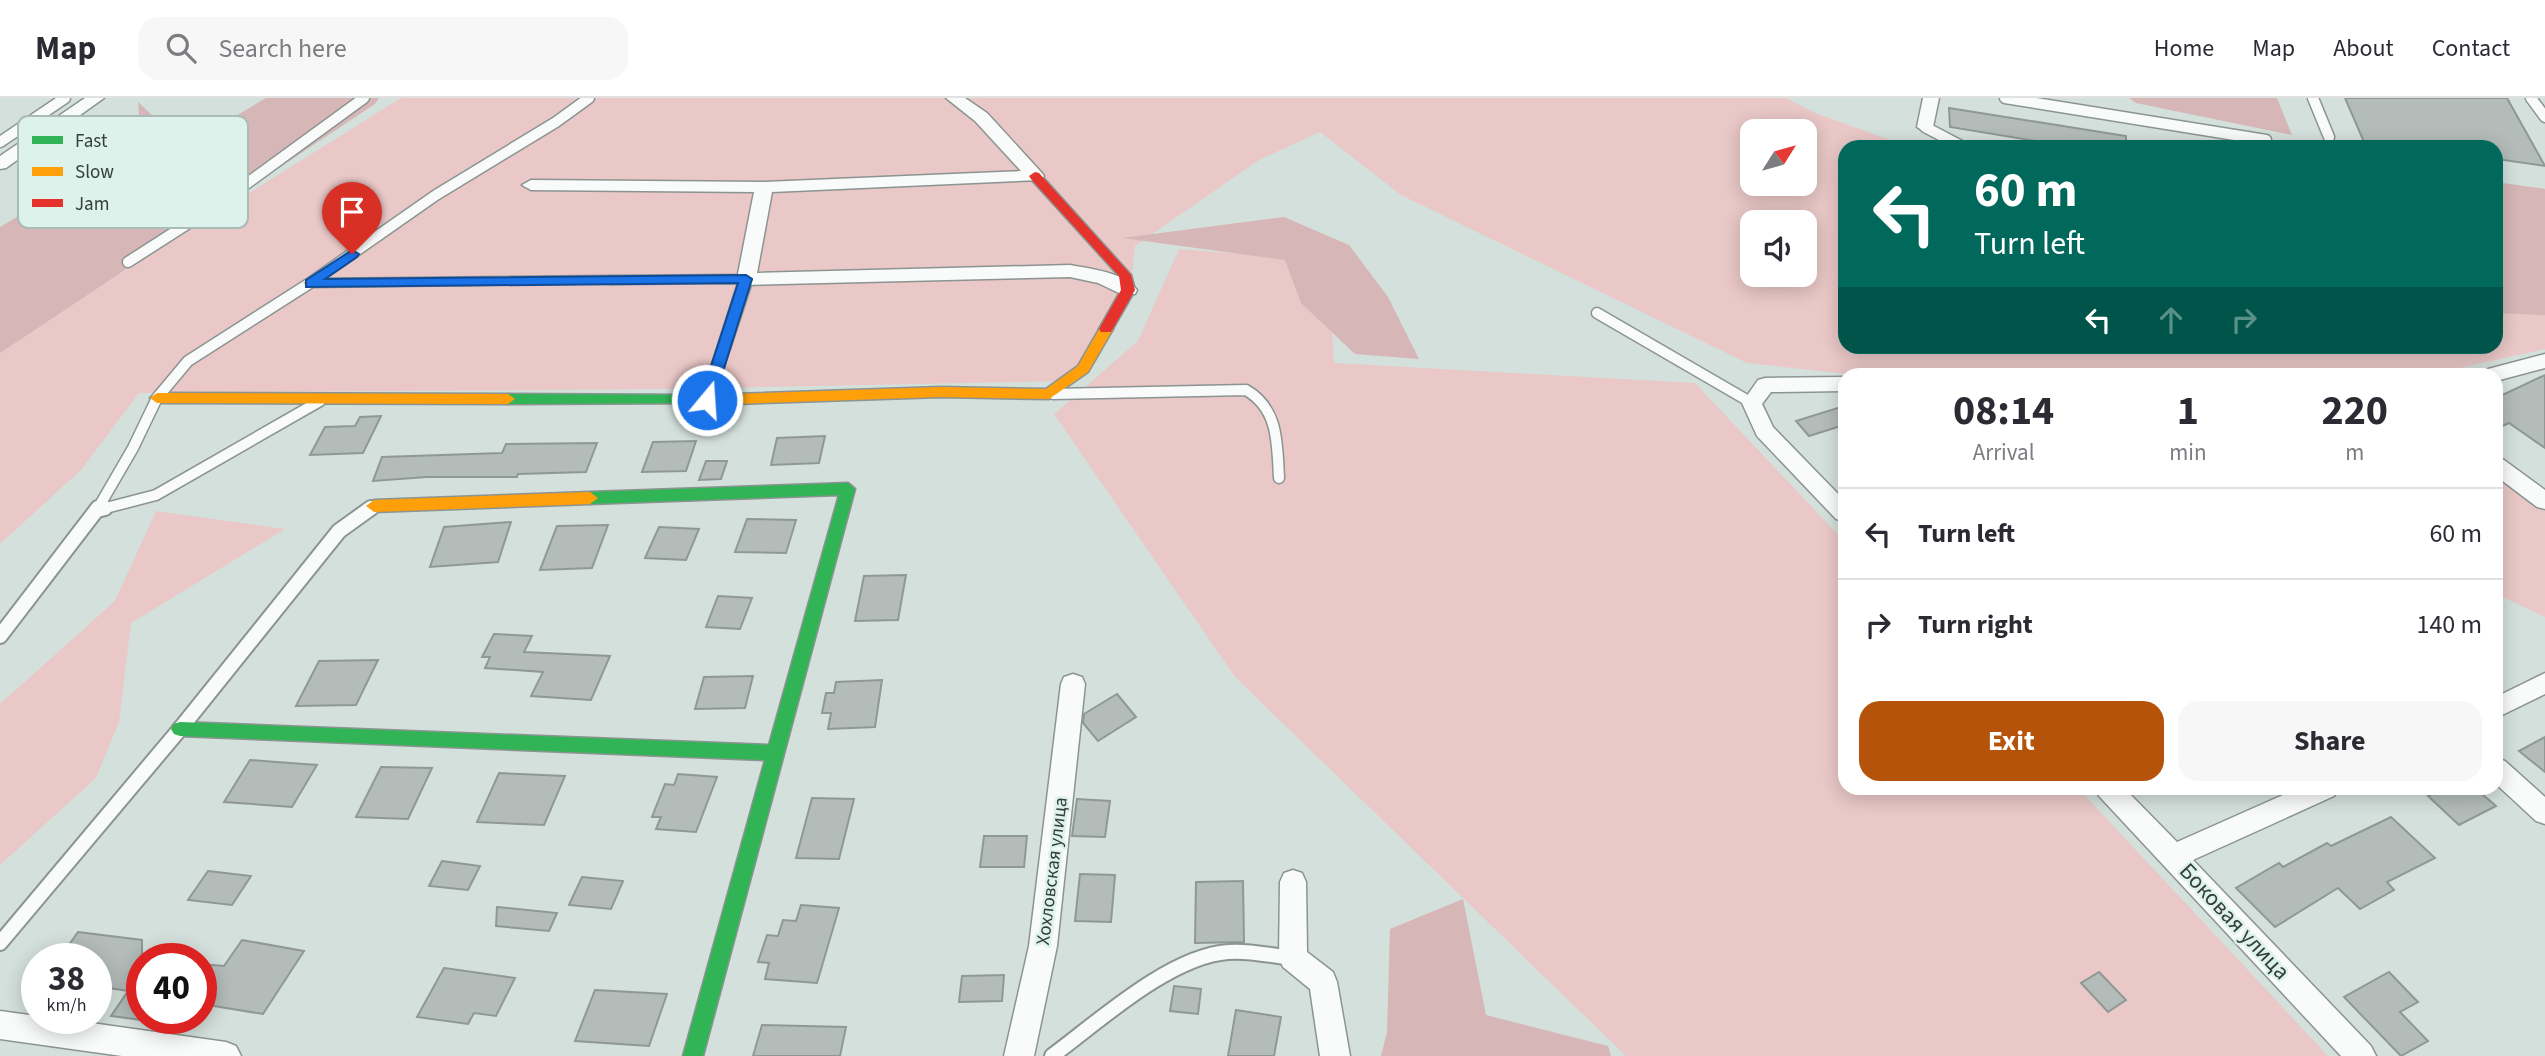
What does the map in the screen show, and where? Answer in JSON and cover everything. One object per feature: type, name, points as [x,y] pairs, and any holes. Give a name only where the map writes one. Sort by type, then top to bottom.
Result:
[{"type":"street","points":[[70,116],[96,98]]},
{"type":"street","points":[[157,398],[320,401],[707,400],[941,392],[1049,394],[1083,369],[1128,290],[1125,275],[981,117],[954,98]]},
{"type":"street","points":[[1925,127],[1931,98]]},
{"type":"street","points":[[0,164],[18,152]]},
{"type":"street","points":[[531,185],[764,187],[1035,176]]},
{"type":"street","points":[[707,400],[746,279],[764,187]]},
{"type":"street","points":[[310,284],[746,279],[1070,271],[1103,278],[1128,290]]},
{"type":"street","points":[[2503,372],[2545,361]]},
{"type":"street","points":[[1838,384],[1765,385],[1752,403],[1764,431],[1838,507]]},
{"type":"street","points":[[2503,470],[2545,501]]},
{"type":"street","points":[[373,506],[848,488],[693,1056]]},
{"type":"street","points":[[2503,704],[2545,683]]},
{"type":"street","name":"Хохловская улица","points":[[1019,1056],[1042,946],[1073,684]]},
{"type":"street","points":[[180,729],[776,753]]},
{"type":"street","points":[[2503,775],[2545,813]]},
{"type":"street","name":"Боковая улица","points":[[2115,795],[2361,1056]]},
{"type":"street","points":[[2174,856],[2309,795]]},
{"type":"street","points":[[1293,882],[1293,958],[1323,982],[1335,1056]]},
{"type":"street","points":[[0,1025],[226,1056]]},
{"type":"lane","points":[[38,116],[65,98]]},
{"type":"lane","points":[[248,183],[364,98]]},
{"type":"lane","points":[[0,636],[97,510],[133,448],[157,398],[188,361],[310,284],[436,195],[589,98]]},
{"type":"lane","points":[[2005,98],[2266,140]]},
{"type":"lane","points":[[2313,98],[2329,136]]},
{"type":"lane","points":[[2531,98],[2545,117]]},
{"type":"lane","points":[[1925,127],[1950,140]]},
{"type":"lane","points":[[0,142],[18,130]]},
{"type":"lane","points":[[128,262],[181,228]]},
{"type":"lane","points":[[1597,313],[1752,403]]},
{"type":"lane","points":[[1049,394],[1246,390],[1263,400],[1273,415],[1279,478]]},
{"type":"lane","points":[[97,510],[156,495],[320,401]]},
{"type":"lane","points":[[0,943],[180,729],[339,531],[373,506]]},
{"type":"lane","points":[[1052,1056],[1132,996],[1187,962],[1228,952],[1293,958]]},
{"type":"shaded area","points":[[266,98],[379,98],[375,104],[248,188],[248,116],[236,116]]},
{"type":"shaded area","points":[[401,98],[1786,98],[1815,113],[1890,140],[1838,140],[1838,354],[2503,354],[2503,211],[2545,219],[2545,349],[2460,368],[1838,368],[1838,373],[1747,363],[1401,195],[1320,132],[1259,160],[1135,246],[1131,284],[1066,381],[659,389],[139,393],[81,470],[0,544],[0,349],[193,228],[248,228],[248,194]]},
{"type":"shaded area","points":[[2129,98],[2277,98],[2292,135],[2136,103]]},
{"type":"shaded area","points":[[138,102],[153,116],[139,116]]},
{"type":"shaded area","points":[[2503,183],[2545,189],[2545,315],[2503,313]]},
{"type":"shaded area","points":[[18,216],[18,228],[188,228],[0,353],[0,227]]},
{"type":"shaded area","points":[[1284,217],[1349,245],[1388,297],[1419,359],[1355,354],[1301,303],[1285,260],[1122,238]]},
{"type":"shaded area","points":[[1179,249],[1328,261],[1334,363],[1695,383],[1838,535],[1838,795],[2085,795],[2328,1056],[1626,1056],[1235,677],[1054,414],[1138,341]]},
{"type":"shaded area","points":[[2503,478],[2545,511],[2545,617],[2503,597]]},
{"type":"shaded area","points":[[156,511],[285,529],[131,623],[119,722],[96,778],[0,865],[0,704],[115,601]]},
{"type":"shaded area","points":[[1463,899],[1486,1015],[1608,1046],[1611,1056],[1381,1056],[1387,1032],[1390,929]]},
{"type":"building","points":[[2345,98],[2507,98],[2545,166],[2503,160],[2503,140],[2363,140]]},
{"type":"building","points":[[1949,108],[2126,136],[2126,140],[2029,140],[1950,127]]},
{"type":"building","points":[[2545,375],[2545,448],[2509,423],[2503,426],[2503,395]]},
{"type":"building","points":[[1838,408],[1838,427],[1809,436],[1796,421]]},
{"type":"building","points":[[381,416],[363,453],[310,455],[325,427],[355,426],[360,417]]},
{"type":"building","points":[[825,436],[819,463],[771,465],[777,438]]},
{"type":"building","points":[[696,441],[686,471],[642,472],[653,442]]},
{"type":"building","points":[[597,443],[586,472],[373,481],[382,457],[502,453],[506,444]]},
{"type":"building","points":[[706,461],[727,461],[721,479],[699,480]]},
{"type":"building","points":[[747,519],[796,520],[786,553],[735,552]]},
{"type":"building","points":[[511,522],[498,562],[430,567],[444,527]]},
{"type":"building","points":[[608,525],[592,568],[540,570],[557,526]]},
{"type":"building","points":[[659,527],[699,529],[686,560],[645,558]]},
{"type":"building","points":[[906,575],[898,620],[855,621],[864,576]]},
{"type":"building","points":[[718,596],[752,598],[740,629],[706,627]]},
{"type":"building","points":[[494,634],[532,636],[524,652],[610,656],[591,700],[531,696],[543,672],[485,668],[490,657],[482,657]]},
{"type":"building","points":[[378,660],[356,705],[296,706],[319,661]]},
{"type":"building","points":[[753,676],[745,708],[695,709],[704,677]]},
{"type":"building","points":[[882,680],[875,727],[828,729],[831,713],[822,713],[826,693],[834,693],[836,682]]},
{"type":"building","points":[[1117,694],[1136,717],[1098,741],[1083,723],[1084,714]]},
{"type":"building","points":[[2545,737],[2545,772],[2519,751]]},
{"type":"building","points":[[250,760],[317,765],[292,807],[224,802]]},
{"type":"building","points":[[381,767],[432,768],[408,819],[356,817]]},
{"type":"building","points":[[499,773],[565,776],[544,825],[477,822]]},
{"type":"building","points":[[678,774],[717,777],[696,832],[656,829],[661,817],[652,817],[665,784],[674,785]]},
{"type":"building","points":[[2483,795],[2496,806],[2459,825],[2428,796]]},
{"type":"building","points":[[812,798],[854,799],[839,859],[796,858]]},
{"type":"building","points":[[1077,799],[1110,801],[1105,837],[1072,836]]},
{"type":"building","points":[[2391,817],[2435,858],[2387,882],[2394,890],[2360,909],[2338,888],[2275,927],[2236,888],[2279,863],[2283,867],[2327,843],[2331,846]]},
{"type":"building","points":[[984,836],[1027,836],[1024,867],[980,867]]},
{"type":"building","points":[[442,861],[480,866],[468,890],[429,886]]},
{"type":"building","points":[[208,871],[251,876],[232,905],[188,900]]},
{"type":"building","points":[[1080,874],[1115,875],[1111,922],[1075,921]]},
{"type":"building","points":[[582,877],[623,881],[611,909],[569,905]]},
{"type":"building","points":[[1243,881],[1244,942],[1195,943],[1196,882]]},
{"type":"building","points":[[801,905],[839,908],[817,983],[765,979],[769,963],[758,962],[767,935],[778,936],[783,920],[796,921]]},
{"type":"building","points":[[497,907],[557,913],[549,931],[496,926]]},
{"type":"building","points":[[78,932],[142,940],[142,943],[126,943],[126,991],[112,988],[112,943],[70,943]]},
{"type":"building","points":[[242,940],[304,951],[263,1014],[217,1007],[217,965],[224,966]]},
{"type":"building","points":[[444,968],[515,978],[496,1016],[474,1013],[468,1024],[417,1017]]},
{"type":"building","points":[[2099,972],[2126,1000],[2108,1012],[2081,983]]},
{"type":"building","points":[[2389,972],[2418,1002],[2400,1012],[2428,1041],[2401,1056],[2344,997]]},
{"type":"building","points":[[1004,975],[1002,1001],[959,1002],[962,976]]},
{"type":"building","points":[[1174,986],[1201,989],[1198,1014],[1170,1011]]},
{"type":"building","points":[[595,990],[667,994],[649,1046],[575,1041]]},
{"type":"building","points":[[126,994],[126,1018],[112,1015]]},
{"type":"building","points":[[1236,1010],[1281,1017],[1274,1056],[1228,1056]]},
{"type":"building","points":[[762,1025],[846,1027],[840,1056],[753,1056]]},
{"type":"traffic: fast","points":[[508,399],[707,400],[746,279],[610,280]]},
{"type":"traffic: fast","points":[[590,498],[848,489],[693,1056]]},
{"type":"traffic: fast","points":[[180,729],[776,753]]},
{"type":"traffic: slow","points":[[310,283],[610,280]]},
{"type":"traffic: slow","points":[[707,400],[941,392],[1049,394],[1083,369],[1106,329]]},
{"type":"traffic: slow","points":[[157,398],[508,399]]},
{"type":"traffic: slow","points":[[374,506],[590,498]]},
{"type":"traffic: jam","points":[[1035,176],[1125,275],[1128,290],[1106,329]]},
{"type":"route","points":[[352,254],[310,284],[746,279],[707,400]]}]
